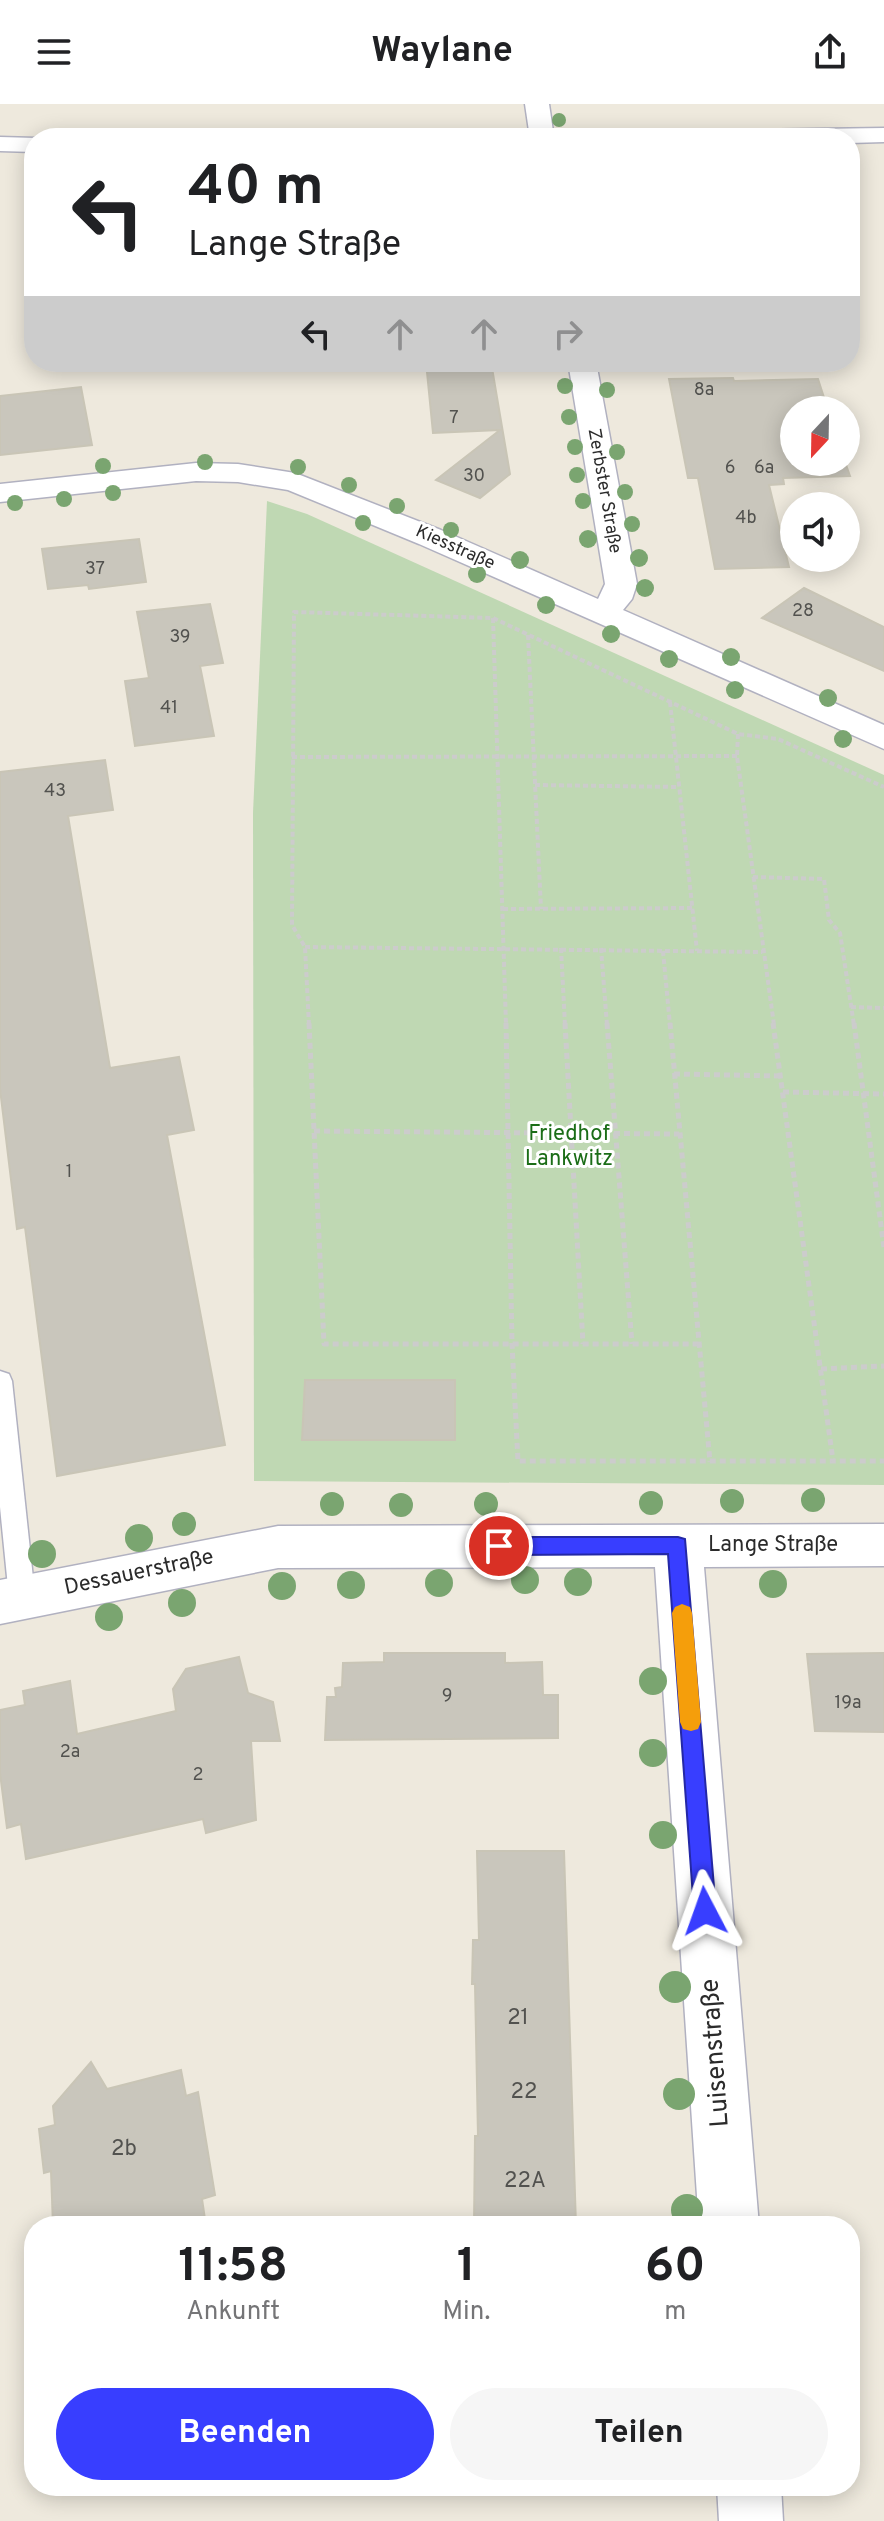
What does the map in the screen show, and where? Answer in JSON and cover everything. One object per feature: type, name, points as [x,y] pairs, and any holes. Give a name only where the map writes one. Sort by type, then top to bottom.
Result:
[{"type":"street","points":[[537,104],[541,128]]},
{"type":"street","points":[[860,135],[884,135]]},
{"type":"street","points":[[0,144],[24,145]]},
{"type":"street","name":"Zerbster Straße","points":[[584,372],[621,584],[616,599],[603,614]]},
{"type":"street","name":"Kiesstraße","points":[[0,493],[196,472],[268,476],[326,492],[884,738]]},
{"type":"street","name":"Lange Straße","points":[[278,1547],[884,1545]]},
{"type":"street","name":"Luisenstraße","points":[[678,1546],[728,2216]]},
{"type":"street","name":"Dessauerstraße","points":[[11,1600],[278,1547]]},
{"type":"street","points":[[750,2496],[751,2521]]},
{"type":"lane","points":[[0,1381],[15,1549],[11,1600]]},
{"type":"path","points":[[699,1344],[324,1344],[305,947],[292,925],[294,612],[493,618],[738,734],[778,739],[884,787]]},
{"type":"path","points":[[493,618],[512,1344],[518,1461],[884,1461]]},
{"type":"path","points":[[528,635],[541,909]]},
{"type":"path","points":[[670,702],[697,951]]},
{"type":"path","points":[[738,734],[737,756],[762,952],[833,1461]]},
{"type":"path","points":[[292,757],[737,756]]},
{"type":"path","points":[[535,785],[679,787]]},
{"type":"path","points":[[753,877],[824,879],[829,920],[840,933],[865,1094],[884,1248]]},
{"type":"path","points":[[503,909],[692,908]]},
{"type":"path","points":[[305,947],[762,952]]},
{"type":"path","points":[[561,948],[583,1344]]},
{"type":"path","points":[[601,948],[632,1344]]},
{"type":"path","points":[[663,951],[710,1462]]},
{"type":"path","points":[[851,1007],[884,1008]]},
{"type":"path","points":[[674,1074],[781,1076]]},
{"type":"path","points":[[783,1092],[884,1094]]},
{"type":"path","points":[[314,1131],[508,1130],[679,1134]]},
{"type":"path","points":[[821,1369],[884,1366]]},
{"type":"green space","name":"Friedhof Lankwitz","points":[[267,501],[307,514],[884,775],[884,1485],[254,1481],[253,813]]},
{"type":"building","points":[[427,372],[493,372],[510,474],[480,498],[436,480],[500,430],[433,433]]},
{"type":"building","points":[[669,379],[818,379],[823,396],[780,396],[780,476],[850,476],[783,478],[784,484],[769,485],[780,530],[780,567],[715,569],[698,478],[688,478]]},
{"type":"building","points":[[81,387],[92,445],[0,455],[0,396]]},
{"type":"building","points":[[139,539],[146,582],[89,589],[88,585],[48,589],[42,549]]},
{"type":"building","points":[[804,588],[884,627],[884,671],[762,618]]},
{"type":"building","points":[[210,604],[223,663],[200,666],[214,736],[135,746],[125,681],[149,678],[137,612]]},
{"type":"building","points":[[105,760],[113,810],[68,816],[110,1068],[179,1057],[194,1130],[167,1135],[225,1445],[57,1476],[25,1227],[17,1229],[0,1089],[0,772]]},
{"type":"building","points":[[305,1380],[455,1380],[455,1440],[302,1440]]},
{"type":"building","points":[[384,1653],[505,1653],[505,1663],[542,1662],[543,1695],[558,1695],[558,1738],[325,1740],[327,1697],[336,1697],[335,1688],[342,1687],[343,1663],[384,1662]]},
{"type":"building","points":[[884,1653],[884,1732],[815,1731],[807,1654]]},
{"type":"building","points":[[239,1657],[248,1693],[273,1702],[280,1741],[251,1741],[256,1820],[206,1833],[203,1819],[26,1859],[21,1824],[7,1828],[0,1773],[0,1710],[25,1705],[23,1691],[70,1681],[77,1734],[176,1711],[173,1689],[186,1669]]},
{"type":"building","points":[[477,1851],[564,1851],[576,2216],[474,2216],[475,2136],[478,2136],[475,1984],[472,1984],[473,1940],[479,1940]]},
{"type":"building","points":[[91,2062],[107,2089],[181,2070],[186,2096],[198,2092],[215,2195],[202,2199],[205,2216],[53,2216],[51,2171],[44,2173],[39,2129],[55,2125],[53,2106]]},
{"type":"slow traffic","points":[[682,1613],[691,1722]]},
{"type":"route","points":[[499,1546],[678,1546],[705,1911]]}]
